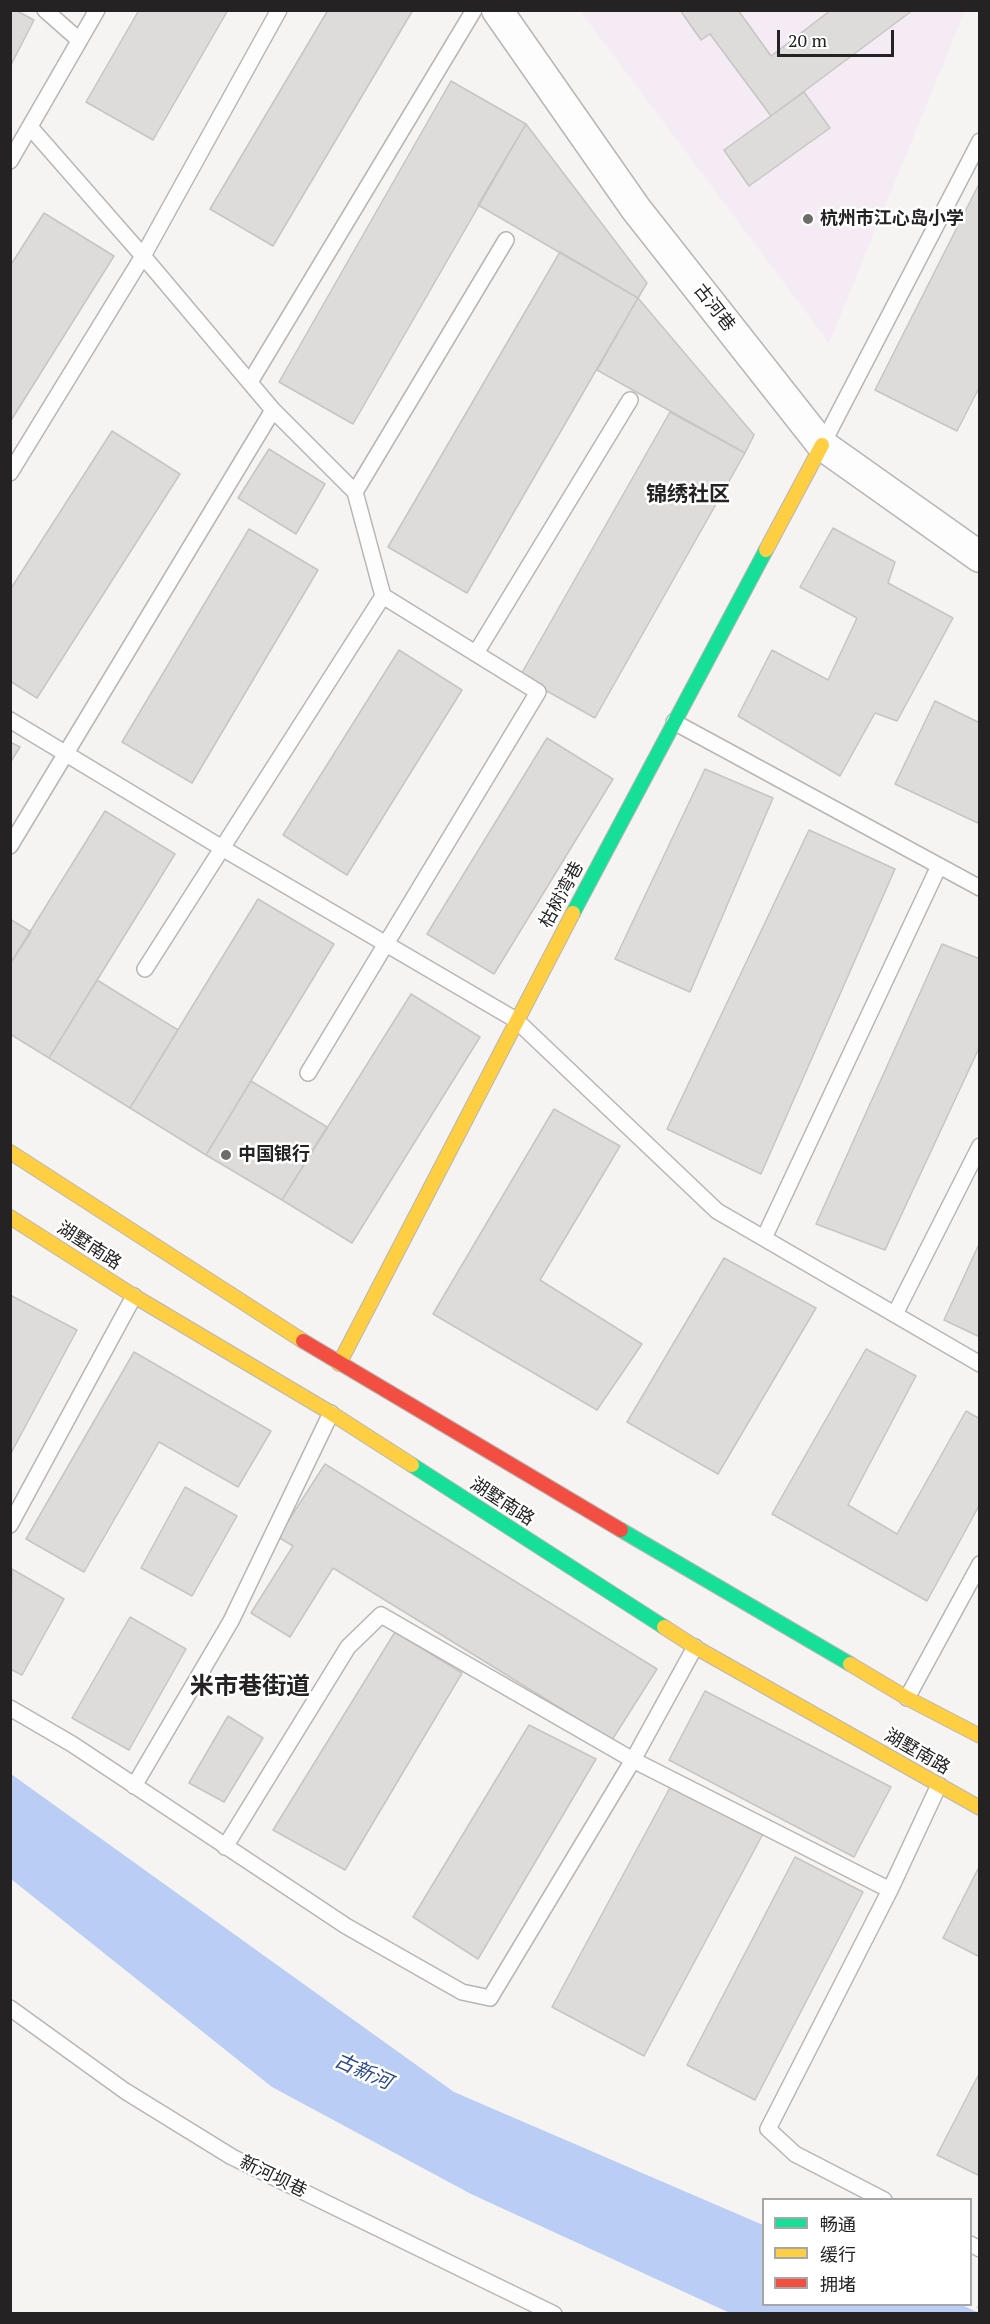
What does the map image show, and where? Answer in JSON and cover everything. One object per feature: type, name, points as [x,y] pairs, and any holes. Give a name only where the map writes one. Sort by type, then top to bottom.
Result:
[{"type":"main road","name":"枯树湾巷","points":[[339,1364],[516,1020],[822,445]]},
{"type":"main road","name":"湖墅南路","points":[[10,1152],[339,1364],[907,1698],[980,1736]]},
{"type":"main road","name":"湖墅南路","points":[[10,1217],[134,1296],[330,1413],[695,1647],[980,1808]]},
{"type":"street","name":"古河巷","points":[[497,10],[636,209],[822,445],[980,557]]},
{"type":"lane","points":[[45,10],[79,40]]},
{"type":"lane","points":[[10,161],[97,10]]},
{"type":"lane","points":[[10,473],[143,255],[279,10]]},
{"type":"lane","points":[[250,382],[474,10]]},
{"type":"lane","points":[[30,126],[143,255],[273,410],[355,492],[383,596],[538,692],[308,1073]]},
{"type":"lane","points":[[822,445],[980,141]]},
{"type":"lane","points":[[355,492],[506,240]]},
{"type":"lane","points":[[476,653],[630,400]]},
{"type":"lane","points":[[10,846],[67,755],[273,410]]},
{"type":"lane","points":[[145,969],[383,596]]},
{"type":"lane","points":[[10,720],[222,848],[516,1020],[717,1211],[980,1364]]},
{"type":"lane","points":[[674,722],[980,888]]},
{"type":"lane","points":[[764,1238],[939,866]]},
{"type":"lane","points":[[895,1314],[980,1146]]},
{"type":"lane","points":[[10,1525],[134,1296]]},
{"type":"lane","points":[[134,1786],[231,1621],[330,1413]]},
{"type":"lane","points":[[907,1698],[980,1564]]},
{"type":"lane","points":[[225,1847],[348,1647],[381,1615],[633,1760],[891,1890]]},
{"type":"lane","points":[[10,1708],[72,1743],[346,1926],[462,1992],[490,1998],[633,1760],[695,1647]]},
{"type":"lane","points":[[882,2198],[795,2154],[768,2129],[891,1890],[939,1785]]},
{"type":"lane","name":"新河坝巷","points":[[10,2008],[124,2091],[232,2157],[554,2313]]},
{"type":"path","points":[[975,2313],[980,2305]]},
{"type":"shaded area","name":"杭州市江心岛小学","points":[[580,11],[965,11],[829,343]]},
{"type":"water","name":"古新河","points":[[11,1774],[454,2092],[762,2225],[762,2306],[964,2306],[979,2313],[730,2313],[471,2194],[272,2087],[11,1879]]},
{"type":"building","points":[[10,10],[15,10],[34,20],[10,67]]},
{"type":"building","points":[[139,10],[228,10],[153,140],[86,102]]},
{"type":"building","points":[[328,10],[413,10],[273,246],[210,209]]},
{"type":"building","points":[[680,10],[738,10],[771,56],[831,10],[913,10],[771,116],[710,34],[701,40]]},
{"type":"building","points":[[451,81],[526,124],[353,424],[279,382]]},
{"type":"building","points":[[804,92],[830,128],[749,186],[724,150]]},
{"type":"building","points":[[526,124],[647,283],[638,298],[478,205]]},
{"type":"building","points":[[980,182],[980,386],[957,431],[875,390]]},
{"type":"building","points":[[44,213],[114,256],[10,422],[10,266]]},
{"type":"building","points":[[560,252],[638,298],[467,593],[388,547]]},
{"type":"building","points":[[638,298],[754,435],[745,453],[597,370]]},
{"type":"building","points":[[670,412],[745,453],[595,718],[520,676]]},
{"type":"building","points":[[112,431],[180,474],[37,698],[10,681],[10,590]]},
{"type":"building","points":[[269,449],[325,484],[296,534],[238,498]]},
{"type":"building","points":[[833,528],[895,562],[888,583],[953,618],[897,721],[875,713],[840,776],[738,716],[772,650],[828,680],[857,618],[800,587]]},
{"type":"building","points":[[249,529],[318,570],[192,783],[122,742]]},
{"type":"building","points":[[399,650],[462,690],[347,875],[283,835]]},
{"type":"building","points":[[935,701],[980,723],[980,824],[895,784]]},
{"type":"building","points":[[547,738],[613,779],[494,974],[427,934]]},
{"type":"building","points":[[10,742],[20,747],[10,763]]},
{"type":"building","points":[[705,769],[773,798],[690,992],[615,959]]},
{"type":"building","points":[[105,811],[175,854],[49,1058],[10,1034],[10,964]]},
{"type":"building","points":[[809,830],[895,869],[761,1174],[667,1129]]},
{"type":"building","points":[[258,899],[334,944],[206,1155],[130,1108]]},
{"type":"building","points":[[10,919],[31,932],[10,964]]},
{"type":"building","points":[[942,944],[980,959],[980,1046],[885,1250],[816,1224]]},
{"type":"building","points":[[97,980],[178,1030],[130,1108],[49,1058]]},
{"type":"building","points":[[411,994],[480,1037],[352,1243],[282,1200]]},
{"type":"building","points":[[251,1081],[327,1127],[282,1200],[206,1155]]},
{"type":"building","points":[[554,1109],[620,1146],[540,1280],[642,1344],[597,1410],[433,1314]]},
{"type":"building","points":[[980,1242],[980,1337],[944,1320]]},
{"type":"building","points":[[724,1258],[816,1308],[718,1474],[627,1422]]},
{"type":"building","points":[[10,1295],[77,1330],[10,1455]]},
{"type":"building","points":[[866,1349],[916,1376],[848,1505],[897,1534],[966,1411],[980,1419],[980,1504],[927,1601],[772,1514]]},
{"type":"building","points":[[134,1352],[271,1431],[238,1487],[159,1442],[84,1572],[26,1539]]},
{"type":"building","points":[[325,1464],[657,1669],[612,1740],[333,1568],[290,1637],[251,1613],[293,1546],[278,1537]]},
{"type":"building","points":[[185,1487],[237,1516],[192,1596],[141,1568]]},
{"type":"building","points":[[12,1569],[64,1599],[22,1675],[10,1669]]},
{"type":"building","points":[[130,1617],[186,1649],[129,1750],[72,1718]]},
{"type":"building","points":[[395,1632],[462,1673],[345,1870],[273,1830]]},
{"type":"building","points":[[705,1691],[891,1787],[854,1857],[669,1760]]},
{"type":"building","points":[[228,1716],[263,1738],[224,1802],[189,1783]]},
{"type":"building","points":[[529,1725],[596,1759],[478,1959],[413,1917]]},
{"type":"building","points":[[672,1784],[764,1832],[644,2056],[552,2007]]},
{"type":"building","points":[[795,1857],[863,1892],[755,2100],[687,2065]]},
{"type":"building","points":[[980,1865],[980,1957],[943,1938]]},
{"type":"building","points":[[980,2072],[980,2176],[937,2155]]},
{"type":"traffic: fast","points":[[573,913],[766,550]]},
{"type":"traffic: fast","points":[[412,1465],[664,1627]]},
{"type":"traffic: fast","points":[[621,1530],[850,1664]]},
{"type":"traffic: slow","points":[[766,550],[822,445]]},
{"type":"traffic: slow","points":[[339,1364],[573,913]]},
{"type":"traffic: slow","points":[[10,1152],[303,1341]]},
{"type":"traffic: slow","points":[[10,1217],[134,1296],[331,1413],[412,1465]]},
{"type":"traffic: slow","points":[[664,1627],[695,1647],[980,1808]]},
{"type":"traffic: slow","points":[[850,1664],[907,1698],[980,1736]]},
{"type":"traffic: jam","points":[[303,1341],[621,1530]]},
{"type":"place","name":"杭州市江心岛小学","points":[[808,219]]},
{"type":"place","name":"中国银行","points":[[226,1155]]},
{"type":"district","name":"锦绣社区","points":[[688,495]]},
{"type":"district","name":"米市巷街道","points":[[250,1687]]}]
